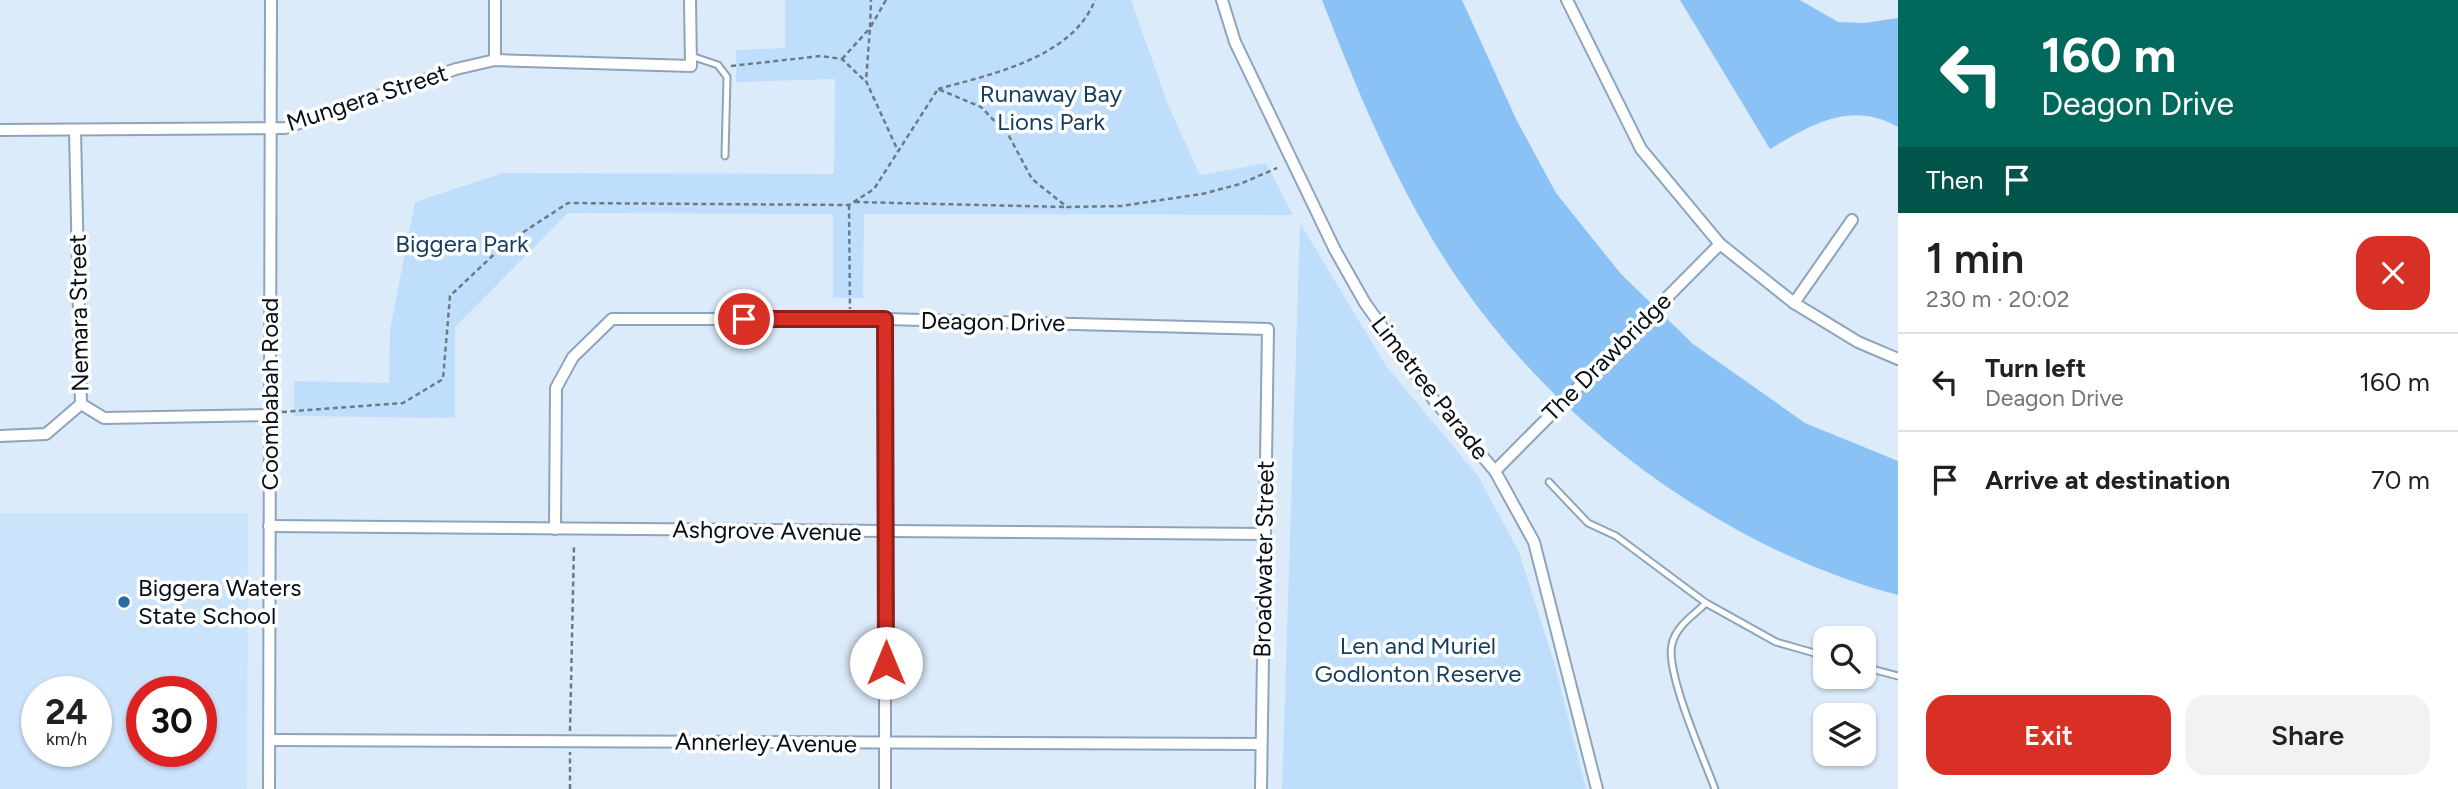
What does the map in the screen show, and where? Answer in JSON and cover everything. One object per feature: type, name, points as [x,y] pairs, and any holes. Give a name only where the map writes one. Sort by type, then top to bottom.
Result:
[{"type":"street","name":"Coombabah Road","points":[[270,789],[269,526],[273,128],[271,0]]},
{"type":"street","points":[[495,0],[495,60]]},
{"type":"street","points":[[690,0],[691,62]]},
{"type":"street","name":"Limetree Parade","points":[[1222,0],[1235,42],[1335,250],[1365,303],[1434,400],[1495,471],[1534,542],[1597,789]]},
{"type":"street","points":[[1567,0],[1641,149],[1720,244],[1794,303],[1858,342],[1898,359]]},
{"type":"street","name":"Mungera Street","points":[[0,130],[285,128],[456,69],[495,60],[691,62]]},
{"type":"street","name":"Nemara Street","points":[[0,436],[46,434],[81,404],[75,130]]},
{"type":"street","points":[[1794,303],[1852,220]]},
{"type":"street","name":"The Drawbridge","points":[[1495,471],[1720,244]]},
{"type":"street","name":"Deagon Drive","points":[[555,529],[556,388],[573,357],[612,319],[885,319],[1268,328]]},
{"type":"street","points":[[885,319],[885,789]]},
{"type":"street","name":"Broadwater Street","points":[[1261,789],[1268,328]]},
{"type":"street","points":[[81,404],[104,418],[270,414]]},
{"type":"street","name":"Ashgrove Avenue","points":[[269,526],[1265,534]]},
{"type":"street","name":"Annerley Avenue","points":[[270,740],[1261,744]]},
{"type":"lane","points":[[691,62],[721,68],[727,77],[725,156]]},
{"type":"lane","points":[[1549,482],[1588,523],[1616,536],[1706,603],[1776,642],[1813,653]]},
{"type":"lane","points":[[1706,603],[1679,627],[1671,646],[1675,675],[1715,789]]},
{"type":"lane","points":[[1876,670],[1898,676]]},
{"type":"path","points":[[866,81],[871,0]]},
{"type":"path","points":[[842,60],[870,28],[886,0]]},
{"type":"path","points":[[270,414],[402,403],[443,379],[450,296],[505,244],[568,203],[849,205],[874,189],[938,89],[995,74],[1028,60],[1074,30],[1089,15],[1095,0]]},
{"type":"path","points":[[721,68],[740,63],[821,56],[842,60],[866,81],[898,151]]},
{"type":"path","points":[[938,89],[981,107],[1010,136],[1022,166],[1032,179],[1066,207]]},
{"type":"path","points":[[855,201],[1121,206],[1202,194],[1240,184],[1277,168]]},
{"type":"path","points":[[849,205],[850,319]]},
{"type":"path","points":[[570,789],[574,545]]},
{"type":"shaded area","name":"Biggera Waters State School","points":[[0,513],[248,513],[247,789],[0,789]]},
{"type":"green space","name":"Runaway Bay Lions Park","points":[[785,0],[1131,0],[1168,105],[1200,175],[1266,163],[1293,215],[864,214],[863,298],[833,298],[833,214],[568,213],[455,327],[455,418],[294,416],[294,381],[389,383],[390,330],[415,202],[503,173],[834,174],[835,79],[736,82],[736,50],[785,48]]},
{"type":"green space","name":"Len and Muriel Godlonton Reserve","points":[[1300,223],[1386,366],[1478,476],[1519,552],[1556,669],[1586,789],[1282,789]]},
{"type":"water","points":[[1322,0],[1462,0],[1516,119],[1556,193],[1621,274],[1693,344],[1805,423],[1898,461],[1898,595],[1834,575],[1772,548],[1711,515],[1653,477],[1599,435],[1548,388],[1502,338],[1462,285],[1420,218],[1367,111]]},
{"type":"water","points":[[1680,0],[1800,0],[1838,22],[1864,23],[1898,18],[1898,127],[1880,119],[1847,116],[1816,124],[1770,149]]},
{"type":"place","name":"Biggera Waters State School","points":[[124,602]]},
{"type":"route","points":[[744,319],[885,319],[886,663]]},
{"type":"park label","name":"Biggera Park","points":[[462,244]]}]
